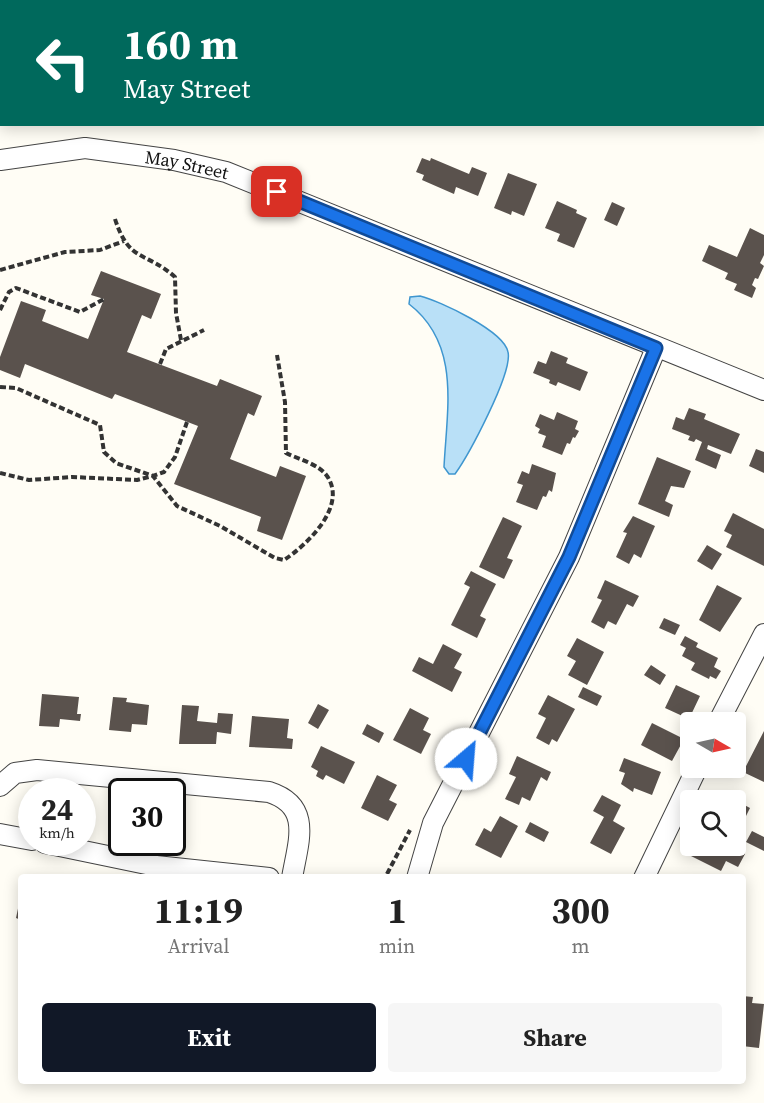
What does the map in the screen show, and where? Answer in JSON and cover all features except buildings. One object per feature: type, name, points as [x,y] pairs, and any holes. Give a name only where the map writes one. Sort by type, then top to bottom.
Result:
[{"type":"street","name":"May Street","points":[[0,159],[85,148],[163,158],[226,172],[764,390]]},
{"type":"street","points":[[418,874],[433,823],[569,557],[656,348]]},
{"type":"street","points":[[724,712],[764,634]]},
{"type":"street","points":[[0,786],[15,772],[36,770],[279,795],[294,807],[300,819],[293,874]]},
{"type":"street","points":[[646,874],[692,778]]},
{"type":"street","points":[[0,834],[18,837]]},
{"type":"street","points":[[96,854],[156,866],[231,874]]},
{"type":"path","points":[[115,219],[124,242],[134,254],[163,266],[175,277],[176,313],[181,340]]},
{"type":"path","points":[[0,270],[65,252],[100,250],[124,242]]},
{"type":"path","points":[[0,310],[9,292],[16,288],[80,312],[104,299]]},
{"type":"path","points":[[160,364],[166,350],[181,340],[204,330]]},
{"type":"path","points":[[0,387],[16,388],[100,425],[104,452],[116,463],[153,476],[177,506],[220,526],[275,558],[284,560],[316,535],[329,510],[332,492],[328,476],[320,469],[286,453],[285,402],[278,355]]},
{"type":"path","points":[[0,472],[29,480],[72,477],[138,480],[164,472],[175,457],[188,422]]},
{"type":"water","points":[[420,296],[456,310],[484,326],[504,344],[508,352],[508,363],[497,395],[479,433],[455,474],[449,474],[444,467],[448,400],[444,358],[437,338],[426,320],[409,304],[410,297]]},
{"type":"route","points":[[277,192],[656,348],[569,557],[544,610],[466,759]]}]
